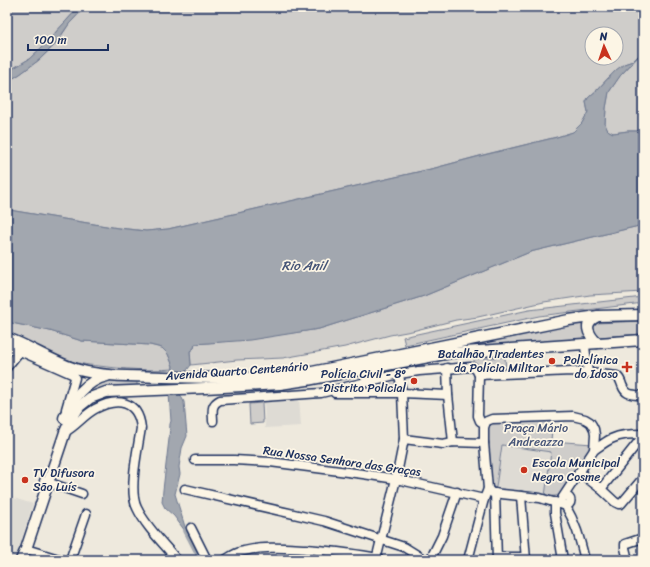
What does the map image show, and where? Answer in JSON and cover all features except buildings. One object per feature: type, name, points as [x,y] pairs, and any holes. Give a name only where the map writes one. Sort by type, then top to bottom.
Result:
[{"type":"main road","name":"Avenida Quarto Centenário","points":[[63,431],[80,406],[90,398],[106,392],[138,391],[305,373],[569,320],[598,316],[643,314]]},
{"type":"main road","points":[[597,343],[589,334],[588,328],[591,320],[598,316]]},
{"type":"main road","points":[[7,338],[74,368],[97,373],[117,375]]},
{"type":"main road","name":"Avenida Quarto Centenário","points":[[117,375],[204,383],[268,385],[296,382],[428,356],[468,351],[643,340]]},
{"type":"main road","points":[[21,560],[26,549],[63,431],[65,416],[78,396],[89,384],[96,379],[117,375]]},
{"type":"main road","points":[[17,560],[46,482]]},
{"type":"street","points":[[587,344],[585,346],[588,373]]},
{"type":"street","points":[[7,348],[20,351],[74,376],[75,378],[65,416]]},
{"type":"street","points":[[7,367],[20,351]]},
{"type":"street","points":[[444,354],[442,361],[445,368],[453,442]]},
{"type":"street","points":[[428,356],[445,368]]},
{"type":"street","points":[[321,393],[399,374],[445,368],[473,368],[479,375],[478,416],[480,421],[573,416],[578,417],[590,422],[594,429],[594,450]]},
{"type":"street","points":[[479,375],[571,371],[617,376],[620,378],[624,390],[627,393],[643,396]]},
{"type":"street","points":[[225,560],[245,550],[280,548],[360,554],[376,559],[404,439],[402,393],[399,374]]},
{"type":"street","points":[[213,421],[214,404],[220,400],[321,393],[402,393],[448,395]]},
{"type":"street","points":[[63,431],[72,428],[94,410],[102,406],[124,403],[130,405],[134,409],[141,421],[133,488],[135,502],[147,524],[177,560]]},
{"type":"street","points":[[488,421],[484,426],[484,443],[491,491],[497,559],[526,558],[521,496]]},
{"type":"street","points":[[563,560],[555,513],[570,491],[572,483],[579,472],[594,450],[611,439],[629,434],[643,435]]},
{"type":"street","points":[[601,489],[643,435]]},
{"type":"street","points":[[404,439],[443,444],[453,442],[484,443]]},
{"type":"street","name":"Rua Nossa Senhora das Graças","points":[[195,460],[270,462],[396,478],[484,499]]},
{"type":"street","points":[[579,472],[601,489],[614,502],[619,504],[621,504],[643,478]]},
{"type":"street","points":[[46,482],[82,494]]},
{"type":"street","points":[[185,489],[324,521],[373,536],[408,549],[425,560]]},
{"type":"street","points":[[491,491],[563,501]]},
{"type":"street","points":[[468,560],[484,499],[491,491]]},
{"type":"street","points":[[430,560],[442,536],[457,492]]},
{"type":"street","points":[[563,501],[576,524],[585,560]]},
{"type":"street","points":[[70,560],[86,514]]},
{"type":"street","points":[[190,528],[207,560]]},
{"type":"street","points":[[628,560],[625,548],[626,543],[643,538]]},
{"type":"street","points":[[26,549],[62,560]]},
{"type":"shaded area","points":[[299,398],[301,426],[265,428],[264,401]]},
{"type":"shaded area","name":"Escola Municipal Negro Cosme","points":[[502,445],[551,452],[545,496],[496,489]]},
{"type":"shaded area","points":[[7,496],[33,504],[15,560],[7,560]]},
{"type":"green space","points":[[7,7],[79,7],[29,59],[7,72]]},
{"type":"green space","points":[[85,7],[643,7],[643,131],[613,133],[607,129],[605,124],[609,92],[620,76],[639,56],[633,61],[624,64],[624,26],[584,26],[584,66],[622,66],[588,98],[586,102],[588,112],[582,123],[573,132],[435,168],[168,229],[146,231],[118,228],[7,209],[7,82],[39,60],[56,44],[69,24]]},
{"type":"green space","points":[[643,225],[643,292],[590,295],[544,302],[478,317],[456,320],[345,347],[283,358],[237,360],[191,365],[190,351],[194,348],[195,344],[250,339],[319,329],[424,296],[530,252]]},
{"type":"green space","points":[[643,297],[643,303],[539,316],[405,345],[403,337],[529,310]]},
{"type":"green space","points":[[643,321],[643,334],[597,337],[591,329],[596,323]]},
{"type":"green space","points":[[7,322],[50,331],[82,341],[150,345],[162,348],[168,354],[173,369],[127,369],[81,364],[56,355],[7,333]]},
{"type":"green space","points":[[586,322],[586,338],[584,339],[455,349],[457,346]]},
{"type":"green space","points":[[505,357],[506,371],[482,372],[479,367],[474,366],[474,359]]},
{"type":"green space","points":[[396,379],[398,390],[341,390]]},
{"type":"green space","points":[[101,380],[137,380],[137,387],[77,404],[83,393]]},
{"type":"green space","points":[[262,403],[263,423],[250,424],[249,404]]},
{"type":"green space","name":"Praça Mário Andreazza","points":[[553,419],[551,441],[593,444],[590,450],[581,459],[560,494],[555,496],[545,496],[551,452],[502,445],[496,487],[495,489],[491,488],[487,427],[491,423]]},
{"type":"water","points":[[79,7],[85,7],[69,24],[56,43],[39,60],[7,82],[7,72],[29,59]]},
{"type":"water","name":"Rio Anil","points":[[643,51],[620,76],[609,92],[605,124],[607,129],[613,133],[643,131],[643,225],[530,252],[424,296],[319,329],[250,340],[195,344],[194,348],[190,351],[191,365],[179,382],[179,392],[184,402],[187,436],[182,448],[179,467],[180,474],[175,494],[186,531],[174,516],[165,508],[162,502],[171,421],[169,394],[173,366],[168,354],[162,348],[150,345],[82,341],[50,331],[7,322],[7,209],[118,228],[146,231],[168,229],[435,168],[573,132],[582,123],[588,112],[586,102],[588,98],[616,70],[624,66],[624,64],[633,61]]},
{"type":"waterway","points":[[186,531],[201,560]]},
{"type":"place","name":"Batalhão Tiradentes da Polícia Militar","points":[[552,361]]},
{"type":"place","name":"Policlínica do Idoso","points":[[627,367]]},
{"type":"place","name":"Polícia Civil - 8º Distrito Policial","points":[[414,381]]},
{"type":"place","name":"Escola Municipal Negro Cosme","points":[[524,470]]},
{"type":"place","name":"TV Difusora São Luís","points":[[25,480]]}]
